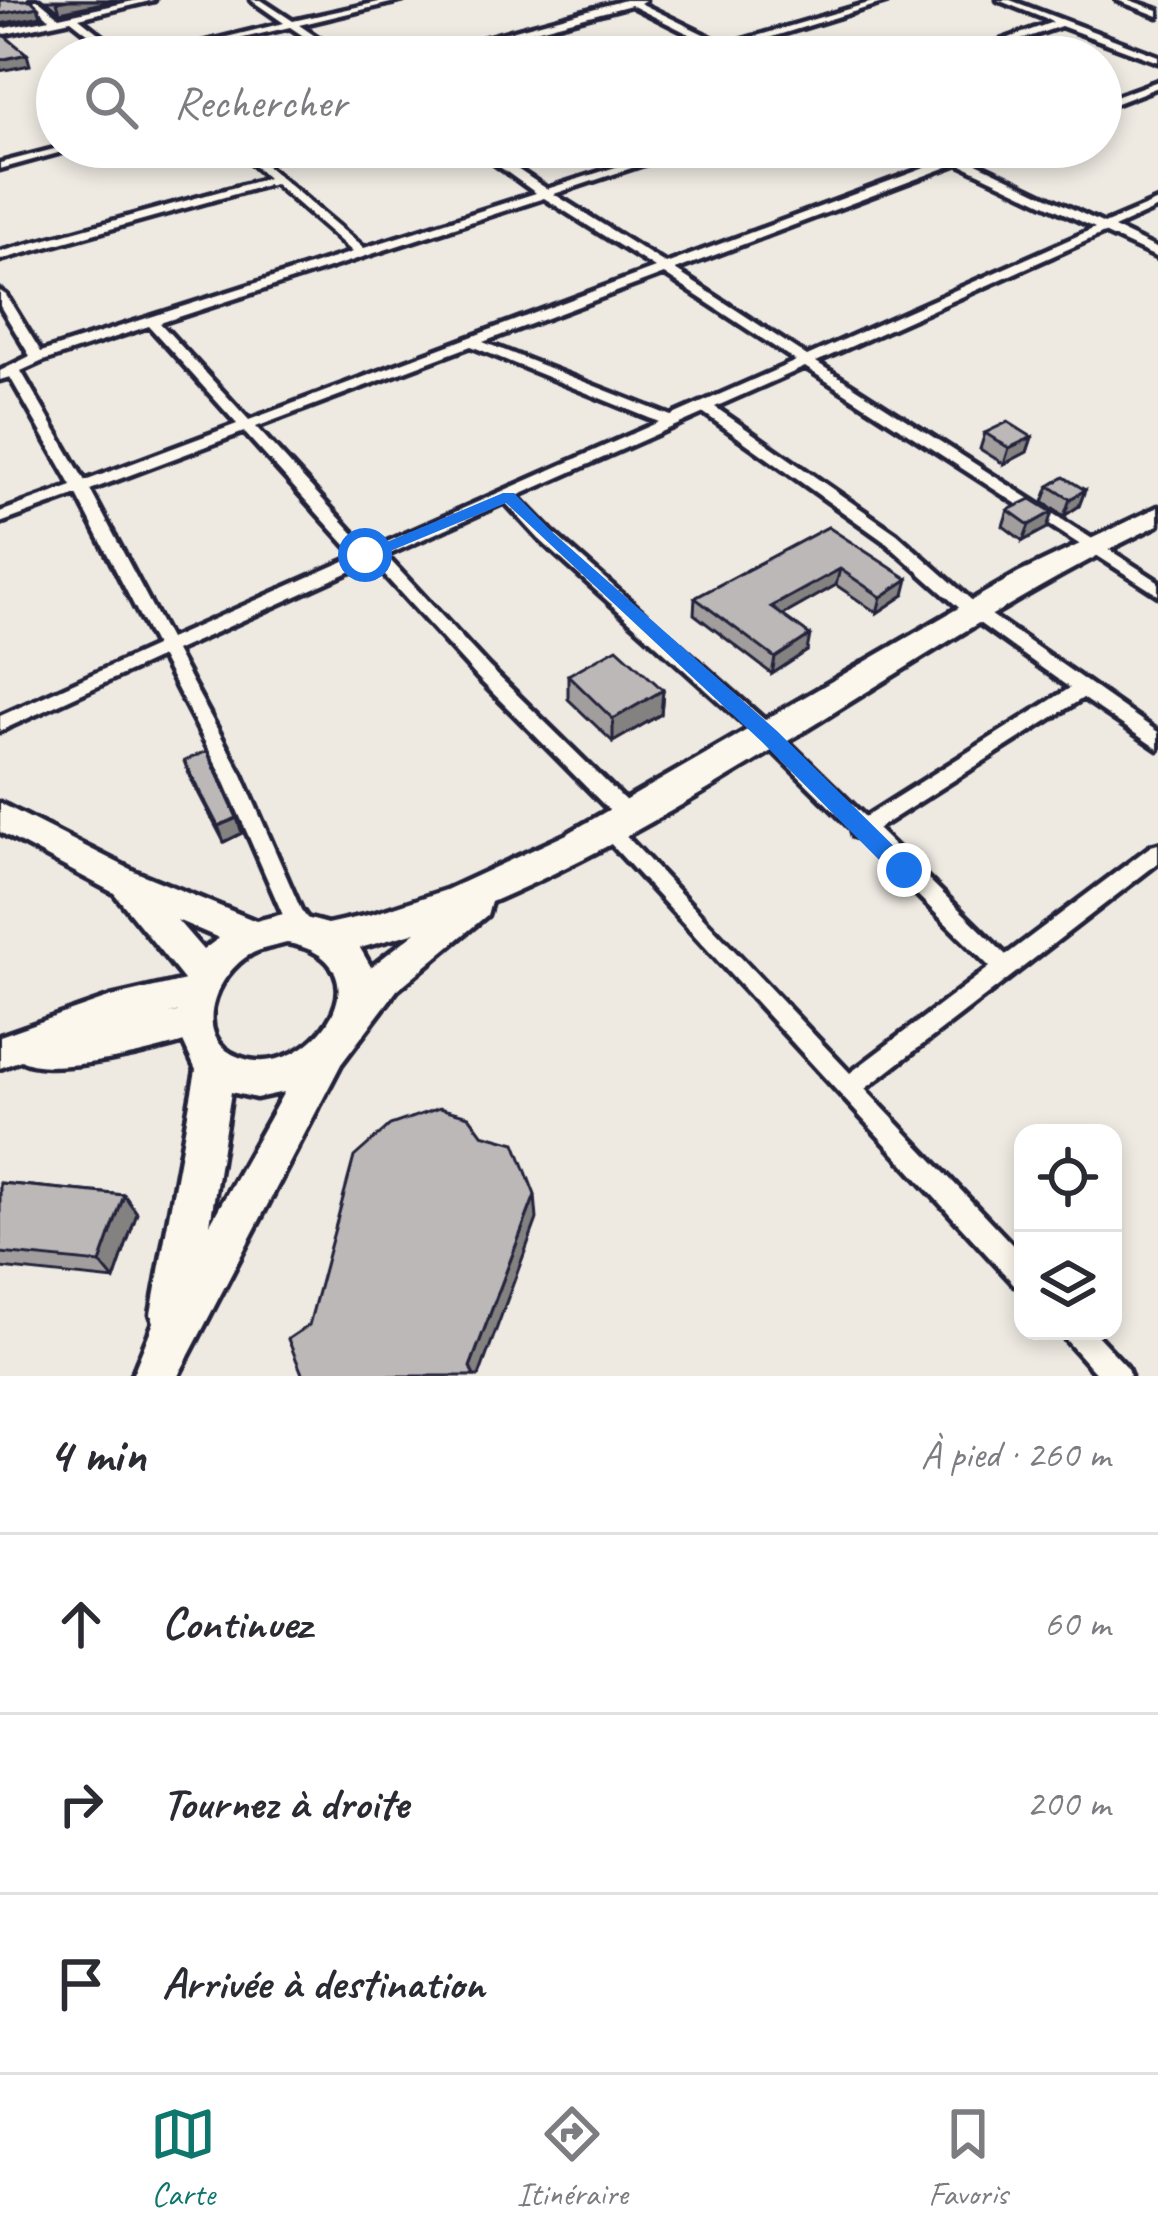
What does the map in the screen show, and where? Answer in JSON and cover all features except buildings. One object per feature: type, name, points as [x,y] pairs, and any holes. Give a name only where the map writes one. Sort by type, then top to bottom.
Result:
[{"type":"main road","points":[[0,816],[124,882],[251,935],[382,927],[509,880],[618,823],[770,736],[971,609],[1091,544],[1158,515]]},
{"type":"main road","points":[[251,935],[223,951],[195,998],[195,1040],[216,1066],[232,1074],[272,1078],[293,1072],[338,1038],[384,978],[509,880]]},
{"type":"main road","points":[[124,882],[195,998]]},
{"type":"main road","points":[[162,1359],[338,1038],[358,991],[357,975],[343,949],[317,934]]},
{"type":"main road","points":[[162,1359],[216,1066]]},
{"type":"street","points":[[34,0],[57,20]]},
{"type":"street","points":[[255,0],[308,36]]},
{"type":"street","points":[[244,36],[399,0]]},
{"type":"street","points":[[766,36],[888,0]]},
{"type":"street","points":[[1002,0],[1100,36]]},
{"type":"street","points":[[1027,9],[1052,0]]},
{"type":"street","points":[[1121,0],[1158,13]]},
{"type":"street","points":[[0,32],[144,1]]},
{"type":"street","points":[[500,36],[633,1],[702,36]]},
{"type":"street","points":[[73,17],[97,36]]},
{"type":"street","points":[[1022,36],[1063,22]]},
{"type":"street","points":[[1122,44],[1158,58]]},
{"type":"street","points":[[1122,98],[1158,84]]},
{"type":"street","points":[[0,166],[36,157]]},
{"type":"street","points":[[263,168],[362,253]]},
{"type":"street","points":[[506,168],[1158,589]]},
{"type":"street","points":[[317,934],[293,916],[232,776],[166,647],[81,488],[7,374],[38,358],[623,168]]},
{"type":"street","points":[[0,518],[935,168]]},
{"type":"street","points":[[978,168],[1158,254]]},
{"type":"street","points":[[0,256],[276,179]]},
{"type":"street","points":[[0,724],[365,555],[508,496],[1158,204]]},
{"type":"street","points":[[0,295],[38,358]]},
{"type":"street","points":[[152,322],[365,555],[383,562],[1014,1265]]},
{"type":"street","points":[[472,342],[670,421]]},
{"type":"street","points":[[704,406],[891,538],[971,609],[1158,742]]},
{"type":"street","points":[[508,496],[545,535],[770,736],[860,830],[1006,969]]},
{"type":"street","points":[[860,830],[1081,690]]},
{"type":"street","points":[[850,1087],[1158,852]]},
{"type":"street","points":[[0,1053],[94,1045],[195,998]]},
{"type":"street","points":[[1083,1340],[1116,1376]]},
{"type":"route","points":[[365,555],[508,496],[545,535],[770,736],[904,870]]}]
